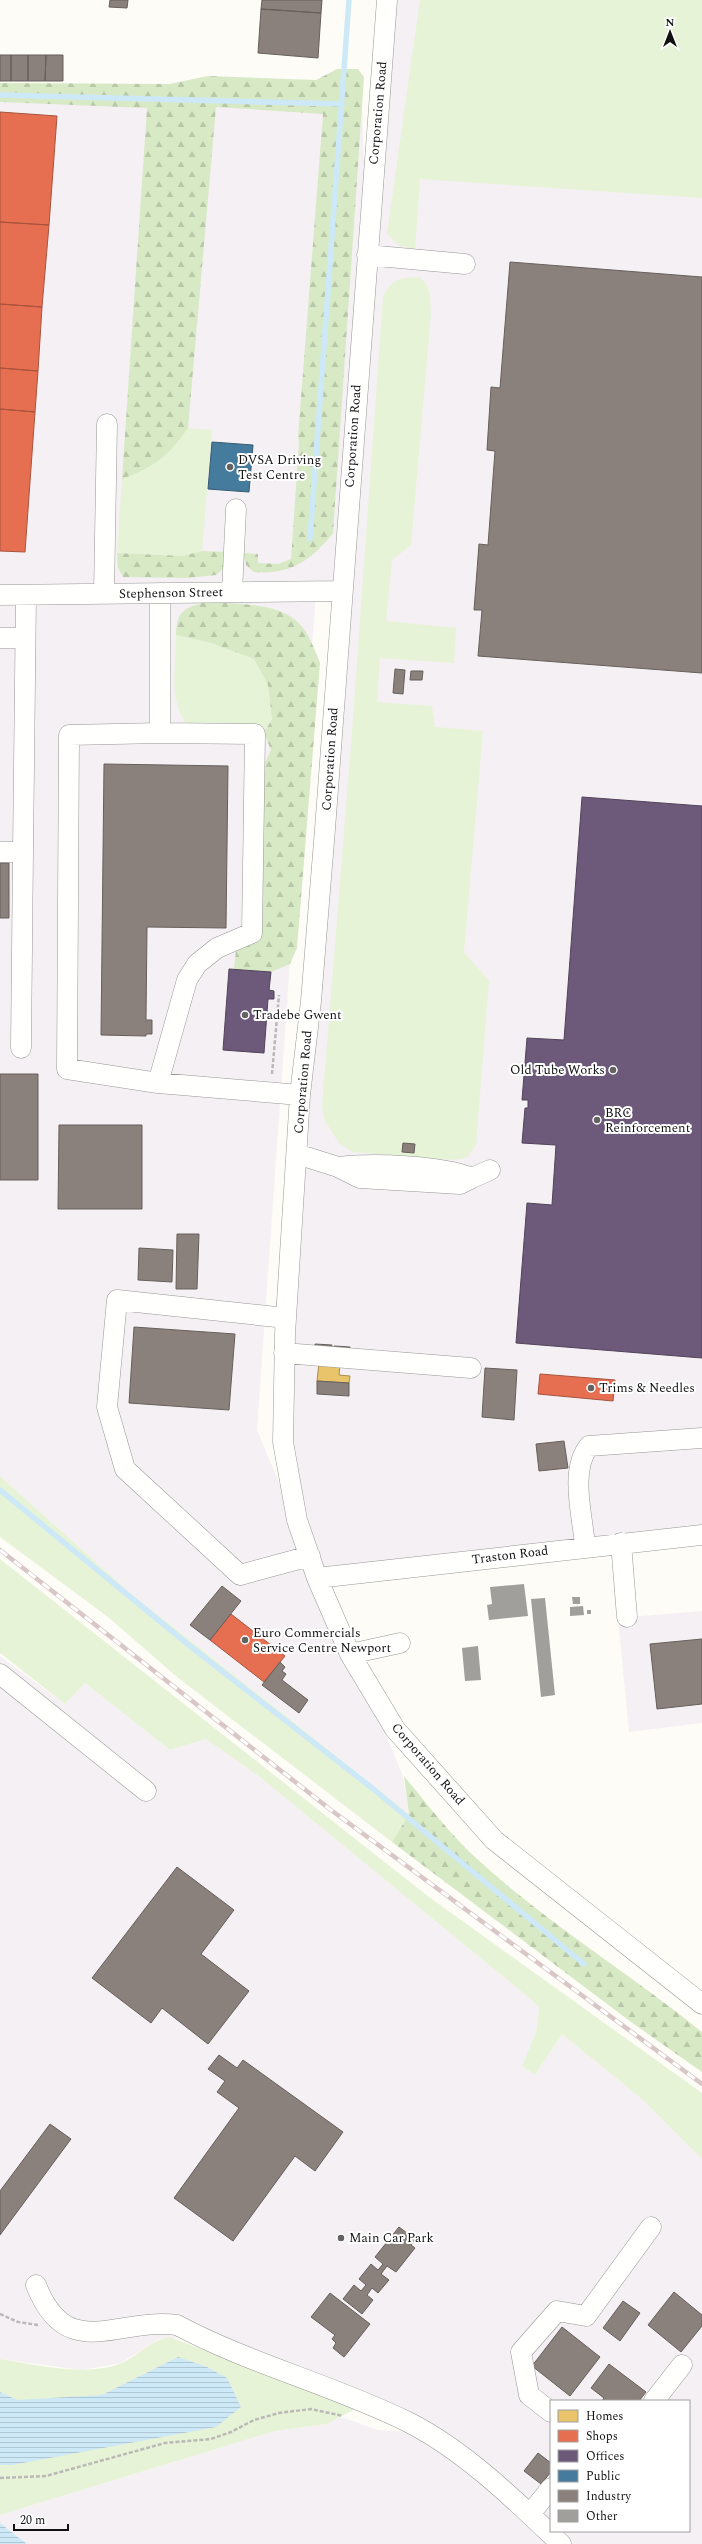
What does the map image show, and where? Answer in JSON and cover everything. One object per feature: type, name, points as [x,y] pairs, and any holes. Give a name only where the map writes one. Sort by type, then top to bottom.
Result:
[{"type":"street","name":"Corporation Road","points":[[387,0],[325,830],[311,1001],[300,1095],[284,1354],[283,1442],[297,1520],[317,1578],[350,1654],[396,1729],[494,1840],[702,2004]]},
{"type":"street","points":[[367,254],[466,264]]},
{"type":"street","points":[[104,594],[107,424]]},
{"type":"street","points":[[232,592],[236,509]]},
{"type":"street","name":"Stephenson Street","points":[[0,595],[342,591]]},
{"type":"street","points":[[160,593],[160,733]]},
{"type":"street","points":[[20,1048],[26,595]]},
{"type":"street","points":[[0,638],[25,638]]},
{"type":"street","points":[[158,1083],[187,980],[197,964],[217,948],[252,933],[255,734],[160,733],[68,735],[67,1069],[158,1083],[300,1095]]},
{"type":"street","points":[[0,852],[23,852]]},
{"type":"street","points":[[297,1154],[338,1167],[360,1164],[414,1168],[459,1172],[472,1178],[490,1170]]},
{"type":"street","points":[[286,1318],[116,1300],[107,1407],[125,1469],[240,1575],[310,1556]]},
{"type":"street","points":[[284,1354],[471,1368]]},
{"type":"street","points":[[585,1546],[579,1482],[580,1465],[590,1446],[702,1438]]},
{"type":"street","name":"Traston Road","points":[[317,1578],[585,1546],[702,1535]]},
{"type":"street","points":[[621,1543],[627,1617]]},
{"type":"street","points":[[350,1654],[400,1643]]},
{"type":"street","points":[[0,1674],[146,1791]]},
{"type":"street","points":[[550,2411],[529,2395],[521,2352],[557,2311],[586,2316],[651,2227]]},
{"type":"street","points":[[36,2285],[43,2302],[52,2315],[64,2325],[72,2329],[99,2332],[147,2325],[177,2324],[408,2422],[458,2453],[530,2514],[561,2544]]},
{"type":"street","points":[[655,2400],[682,2365]]},
{"type":"street","points":[[530,2514],[550,2489]]},
{"type":"path","points":[[270,1092],[279,995]]},
{"type":"path","points":[[0,2314],[33,2325],[64,2325]]},
{"type":"path","points":[[0,2478],[46,2476],[165,2443],[211,2439],[231,2432],[254,2420],[279,2413],[311,2409],[349,2417]]},
{"type":"shaded area","points":[[392,0],[702,0],[702,1535],[319,1577],[403,1776],[409,1814],[129,1592],[0,1476],[0,95],[362,104],[367,250]],"holes":[[[342,591],[283,1442],[305,1545],[257,1430],[316,592]]]},
{"type":"shaded area","points":[[702,1611],[702,1723],[629,1732],[618,1618]]},
{"type":"shaded area","points":[[0,1656],[65,1704],[85,1683],[170,1750],[206,1739],[261,1778],[534,2002],[539,2008],[536,2032],[522,2066],[535,2075],[562,2034],[643,2100],[702,2159],[702,2544],[27,2544],[0,2523],[0,2515],[275,2431],[327,2424],[341,2417],[378,2430],[425,2433],[355,2409],[178,2338],[159,2339],[121,2363],[82,2370],[0,2359]]},
{"type":"green space","points":[[420,0],[702,0],[702,198],[420,179],[415,249],[400,246],[387,234]]},
{"type":"green space","points":[[337,69],[358,69],[364,77],[333,533],[325,543],[299,564],[278,571],[254,572],[246,565],[243,553],[258,554],[258,563],[278,564],[291,559],[299,443],[298,437],[323,114],[216,107],[188,428],[174,447],[160,460],[133,475],[122,479],[147,108],[0,102],[0,83],[169,84],[208,76],[316,80]]},
{"type":"green space","points":[[419,277],[426,284],[430,293],[431,313],[411,545],[392,560],[386,621],[456,628],[454,663],[380,658],[377,702],[432,706],[435,727],[483,731],[464,952],[489,981],[476,1145],[467,1158],[449,1160],[353,1152],[339,1143],[325,1121],[322,1107],[353,720],[383,297],[393,283],[401,279]]},
{"type":"green space","points":[[188,428],[212,430],[202,551],[183,556],[117,553],[122,479],[143,470],[160,460],[174,447]]},
{"type":"green space","points":[[202,551],[225,552],[223,569],[216,575],[186,578],[123,577],[118,568],[117,553],[183,556]]},
{"type":"green space","points":[[206,602],[261,606],[287,614],[298,622],[306,632],[320,663],[297,948],[290,964],[271,972],[234,969],[236,950],[248,945],[262,769],[271,750],[264,733],[272,719],[268,685],[254,659],[211,643],[176,635],[178,621],[183,612],[192,606]]},
{"type":"green space","points":[[176,635],[211,643],[254,659],[268,685],[272,719],[264,733],[187,725],[177,705],[175,693],[174,670]]},
{"type":"green space","points":[[0,1476],[129,1592],[409,1814],[392,1842],[177,1677],[108,1617],[0,1537]]},
{"type":"green space","points":[[0,1559],[429,1897],[702,2093],[702,2159],[643,2100],[562,2034],[535,2075],[522,2066],[536,2032],[539,2008],[534,2002],[261,1778],[206,1739],[170,1750],[85,1683],[65,1704],[0,1653]]},
{"type":"green space","points":[[404,1776],[457,1839],[503,1882],[559,1926],[702,2032],[702,2072],[631,2022],[392,1842],[409,1814]]},
{"type":"green space","points":[[170,2337],[355,2409],[327,2424],[275,2431],[0,2515],[0,2359],[45,2367],[93,2369],[122,2363],[151,2344]]},
{"type":"water","points":[[178,2357],[207,2367],[227,2378],[241,2407],[216,2427],[12,2465],[0,2465],[0,2392],[17,2400],[102,2395]]},
{"type":"water","points":[[0,2523],[27,2544],[0,2544]]},
{"type":"building: Homes","points":[[319,1363],[340,1365],[339,1375],[350,1376],[349,1383],[317,1381]]},
{"type":"building: Shops","points":[[0,112],[57,116],[49,225],[0,222]]},
{"type":"building: Shops","points":[[0,222],[49,225],[42,307],[0,304]]},
{"type":"building: Shops","points":[[0,304],[42,307],[38,371],[0,368]]},
{"type":"building: Shops","points":[[0,368],[38,371],[35,412],[0,409]]},
{"type":"building: Shops","points":[[0,409],[35,412],[25,552],[0,551]]},
{"type":"building: Shops","points":[[540,1374],[615,1380],[613,1401],[538,1394]]},
{"type":"building: Shops","points":[[231,1614],[285,1656],[264,1682],[210,1640]]},
{"type":"building: Offices","name":"Old Tube Works","points":[[582,797],[702,806],[702,1358],[516,1343],[527,1203],[552,1205],[556,1145],[522,1143],[525,1108],[528,1108],[528,1100],[522,1100],[527,1038],[564,1040]]},
{"type":"building: Offices","points":[[229,969],[271,972],[269,990],[274,991],[274,999],[268,999],[264,1053],[223,1050]]},
{"type":"building: Public","points":[[212,442],[253,445],[249,492],[208,489]]},
{"type":"building: Industry","points":[[110,0],[128,0],[127,8],[109,7]]},
{"type":"building: Industry","points":[[262,0],[322,0],[321,13],[261,9]]},
{"type":"building: Industry","points":[[261,9],[321,13],[318,58],[258,53]]},
{"type":"building: Industry","points":[[0,55],[11,55],[11,81],[0,81]]},
{"type":"building: Industry","points":[[11,55],[28,55],[28,81],[11,81]]},
{"type":"building: Industry","points":[[28,55],[46,55],[45,81],[28,81]]},
{"type":"building: Industry","points":[[46,55],[63,55],[63,81],[45,81]]},
{"type":"building: Industry","points":[[510,262],[702,277],[702,673],[478,656],[482,610],[474,610],[479,544],[488,545],[495,451],[487,450],[491,387],[500,388]]},
{"type":"building: Industry","points":[[395,669],[405,670],[403,694],[393,693]]},
{"type":"building: Industry","points":[[411,671],[423,671],[422,680],[410,680]]},
{"type":"building: Industry","points":[[104,764],[228,766],[226,928],[147,927],[146,1020],[152,1020],[152,1034],[146,1034],[146,1036],[101,1035]]},
{"type":"building: Industry","points":[[0,863],[9,863],[9,918],[0,918]]},
{"type":"building: Industry","points":[[0,1074],[38,1074],[38,1180],[0,1180]]},
{"type":"building: Industry","points":[[59,1125],[142,1125],[142,1209],[58,1209]]},
{"type":"building: Industry","points":[[403,1143],[415,1144],[414,1153],[402,1152]]},
{"type":"building: Industry","points":[[177,1234],[199,1234],[197,1289],[176,1289]]},
{"type":"building: Industry","points":[[139,1248],[173,1250],[172,1282],[138,1280]]},
{"type":"building: Industry","points":[[134,1327],[235,1334],[229,1410],[129,1403]]},
{"type":"building: Industry","points":[[315,1344],[332,1345],[331,1352],[315,1351]]},
{"type":"building: Industry","points":[[334,1346],[350,1347],[349,1353],[333,1352]]},
{"type":"building: Industry","points":[[485,1368],[517,1370],[514,1420],[482,1417]]},
{"type":"building: Industry","points":[[317,1381],[349,1383],[349,1396],[317,1394]]},
{"type":"building: Industry","points":[[564,1441],[568,1468],[539,1471],[536,1444]]},
{"type":"building: Industry","points":[[222,1586],[241,1601],[210,1640],[190,1625]]},
{"type":"building: Industry","points":[[702,1639],[702,1704],[657,1709],[650,1644]]},
{"type":"building: Industry","points":[[280,1662],[285,1667],[282,1671],[286,1674],[282,1680],[308,1700],[299,1713],[262,1685]]},
{"type":"building: Industry","points":[[177,1867],[234,1910],[201,1954],[249,1991],[208,2044],[162,2008],[151,2023],[92,1978]]},
{"type":"building: Industry","points":[[219,2055],[237,2068],[243,2060],[343,2132],[315,2171],[295,2156],[233,2241],[174,2198],[239,2108],[217,2092],[225,2081],[208,2069]]},
{"type":"building: Industry","points":[[50,2124],[71,2139],[0,2235],[0,2191]]},
{"type":"building: Industry","points":[[399,2227],[415,2239],[411,2245],[415,2248],[396,2272],[387,2266],[381,2274],[389,2280],[378,2293],[372,2288],[367,2295],[373,2300],[362,2314],[343,2299],[354,2285],[361,2291],[366,2285],[359,2279],[371,2264],[378,2270],[383,2264],[375,2257]]},
{"type":"building: Industry","points":[[674,2292],[702,2315],[702,2326],[681,2352],[648,2325]]},
{"type":"building: Industry","points":[[330,2293],[370,2324],[344,2357],[333,2348],[336,2343],[332,2339],[335,2335],[311,2317]]},
{"type":"building: Industry","points":[[623,2301],[640,2313],[620,2341],[603,2328]]},
{"type":"building: Industry","points":[[562,2327],[600,2357],[570,2396],[532,2366]]},
{"type":"building: Industry","points":[[609,2364],[646,2392],[640,2400],[603,2400],[604,2398],[591,2388]]},
{"type":"building: Industry","points":[[538,2453],[550,2462],[550,2473],[541,2484],[524,2471]]},
{"type":"building: Other","points":[[524,1584],[528,1616],[489,1620],[487,1605],[492,1604],[490,1587]]},
{"type":"building: Other","points":[[572,1597],[580,1597],[580,1604],[573,1604]]},
{"type":"building: Other","points":[[545,1598],[555,1695],[541,1697],[531,1599]]},
{"type":"building: Other","points":[[583,1606],[584,1615],[570,1616],[570,1607]]},
{"type":"building: Other","points":[[587,1610],[591,1610],[591,1614],[587,1614]]},
{"type":"building: Other","points":[[478,1646],[481,1680],[465,1681],[462,1648]]},
{"type":"waterway","points":[[310,539],[349,0]]},
{"type":"waterway","points":[[0,95],[342,104]]},
{"type":"waterway","points":[[0,1490],[190,1646],[372,1788],[584,1964]]},
{"type":"railway","points":[[0,1550],[331,1810],[702,2084]]},
{"type":"place","name":"DVSA Driving Test Centre","points":[[230,467]]},
{"type":"place","name":"Tradebe Gwent","points":[[245,1015]]},
{"type":"place","name":"Old Tube Works","points":[[613,1070]]},
{"type":"place","name":"BRC Reinforcement","points":[[597,1120]]},
{"type":"place","name":"Trims & Needles","points":[[591,1388]]},
{"type":"place","name":"Euro Commercials Service Centre Newport","points":[[245,1640]]},
{"type":"place","name":"Main Car Park","points":[[341,2238]]}]
